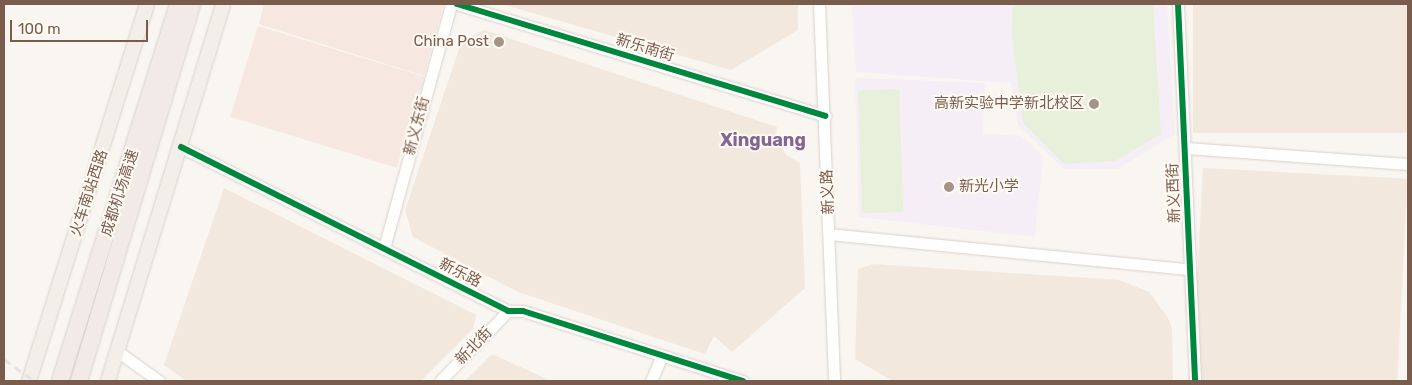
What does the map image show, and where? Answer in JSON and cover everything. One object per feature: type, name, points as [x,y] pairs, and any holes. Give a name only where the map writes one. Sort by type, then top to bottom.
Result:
[{"type":"highway","name":"成都机场高速","points":[[60,381],[178,4]]},
{"type":"highway","name":"成都机场高速","points":[[79,381],[192,4]]},
{"type":"main road","name":"火车南站西路","points":[[29,381],[147,4]]},
{"type":"main road","points":[[108,381],[181,147],[223,4]]},
{"type":"street","name":"新义东街","points":[[384,248],[451,4]]},
{"type":"street","name":"新乐南街","points":[[456,4],[825,116]]},
{"type":"street","name":"新义路","points":[[819,4],[825,116],[834,381]]},
{"type":"street","name":"新义西街","points":[[1178,4],[1195,381]]},
{"type":"street","name":"新乐路","points":[[181,147],[508,310],[523,311],[661,358],[743,381]]},
{"type":"street","points":[[1185,148],[1408,164]]},
{"type":"street","points":[[829,234],[1189,269]]},
{"type":"street","name":"新北街","points":[[440,381],[508,310]]},
{"type":"street","points":[[117,351],[159,381]]},
{"type":"street","points":[[651,381],[661,358]]},
{"type":"shaded area","points":[[264,4],[444,4],[424,76],[259,24]]},
{"type":"shaded area","points":[[501,4],[798,4],[798,30],[731,70]]},
{"type":"shaded area","name":"高新实验中学新北校区","points":[[852,4],[1167,4],[1175,134],[1117,169],[1064,169],[1018,125],[1011,83],[856,72]]},
{"type":"shaded area","points":[[1193,4],[1408,4],[1408,133],[1193,133]]},
{"type":"shaded area","points":[[258,26],[424,77],[397,168],[230,117]]},
{"type":"shaded area","points":[[484,30],[777,127],[776,139],[786,155],[800,163],[805,288],[732,352],[714,336],[705,354],[518,292],[413,237],[405,210],[462,40]]},
{"type":"shaded area","name":"新光小学","points":[[855,78],[985,83],[983,134],[1021,136],[1043,156],[1035,237],[859,217]]},
{"type":"shaded area","points":[[1203,168],[1408,179],[1397,381],[1192,381]]},
{"type":"shaded area","points":[[224,188],[476,315],[473,329],[421,381],[186,381],[164,365]]},
{"type":"shaded area","points":[[873,264],[1119,280],[1149,292],[1168,318],[1172,328],[1173,381],[893,381],[855,359],[858,269]]},
{"type":"shaded area","points":[[492,354],[551,381],[465,381]]},
{"type":"green space","points":[[1013,4],[1153,4],[1161,134],[1115,161],[1064,164],[1023,123],[1012,34]]},
{"type":"green space","points":[[899,89],[903,212],[862,213],[858,90]]},
{"type":"railway","points":[[4,359],[34,381]]},
{"type":"cycle path","points":[[457,4],[825,116]]},
{"type":"cycle path","points":[[1178,4],[1195,381]]},
{"type":"cycle path","points":[[181,147],[508,311],[523,311],[743,381]]},
{"type":"place","name":"China Post","points":[[499,42]]},
{"type":"place","name":"高新实验中学新北校区","points":[[1094,104]]},
{"type":"place","name":"新光小学","points":[[949,187]]},
{"type":"district","name":"Xinguang","points":[[763,140]]}]
